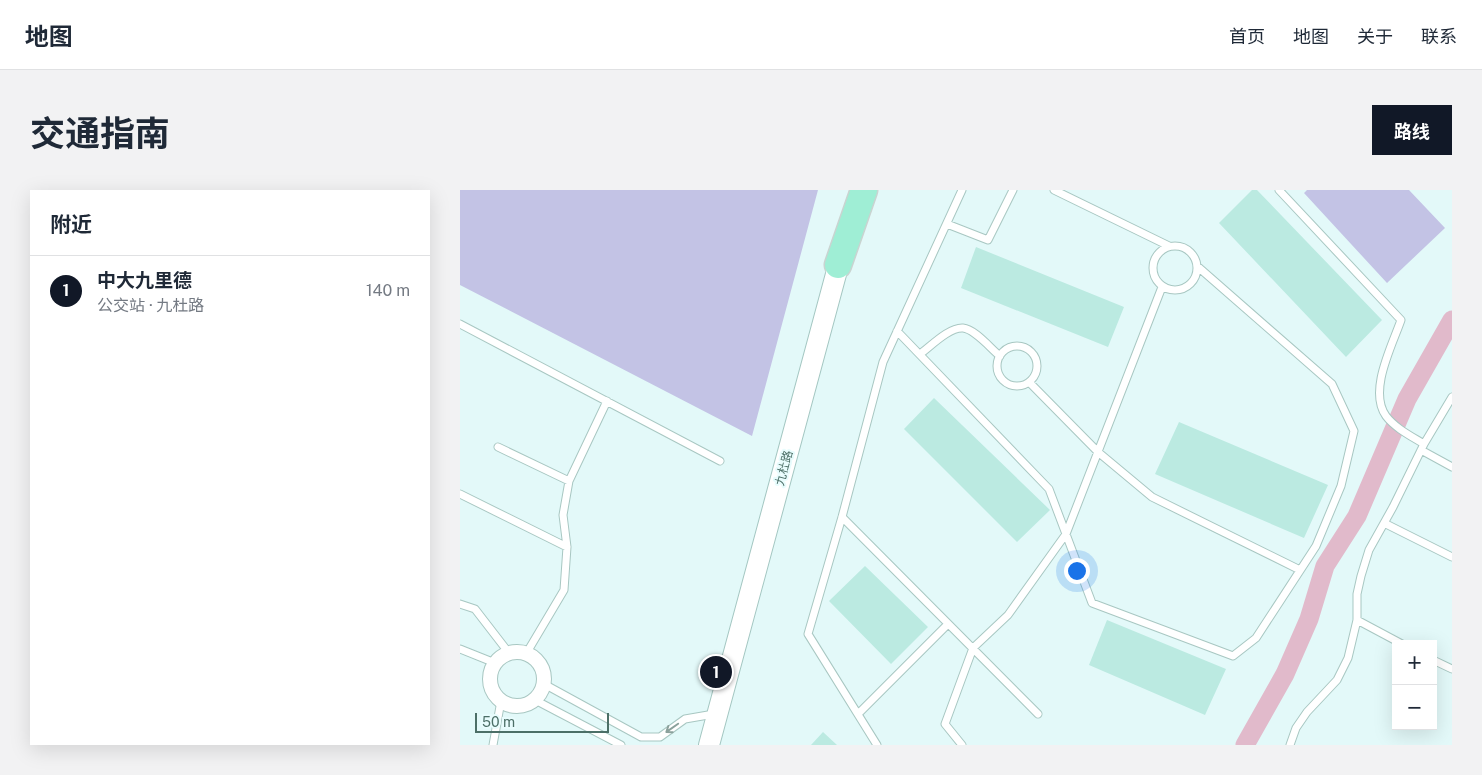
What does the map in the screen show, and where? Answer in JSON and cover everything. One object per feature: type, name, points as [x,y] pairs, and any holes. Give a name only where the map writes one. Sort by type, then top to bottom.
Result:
[{"type":"highway","points":[[838,265],[864,190]]},
{"type":"street","name":"九杜路","points":[[709,745],[857,190]]},
{"type":"street","points":[[518,652],[526,654],[534,658],[544,674],[544,684],[541,693],[527,705],[517,706],[501,701],[491,688],[491,670],[501,657],[509,653],[518,652]]},
{"type":"lane","points":[[877,745],[808,634],[842,517],[883,362],[962,190]]},
{"type":"lane","points":[[947,224],[988,240],[1013,190]]},
{"type":"lane","points":[[1054,190],[1169,246],[1184,248],[1191,252],[1195,258],[1197,273],[1190,286],[1176,291],[1162,287],[1154,275],[1153,261],[1157,254],[1169,246]]},
{"type":"lane","points":[[1279,190],[1401,320],[1379,382],[1379,401],[1386,416],[1422,447],[1452,467]]},
{"type":"lane","points":[[897,331],[1049,489],[1092,603],[1234,656],[1256,638],[1316,546],[1341,486],[1354,431],[1332,384],[1197,266]]},
{"type":"lane","points":[[962,745],[944,724],[973,648],[1008,615],[1066,534],[1162,287]]},
{"type":"lane","points":[[460,324],[720,461]]},
{"type":"lane","points":[[920,354],[949,332],[963,328],[975,334],[1000,356]]},
{"type":"lane","points":[[1016,346],[1028,349],[1033,354],[1037,366],[1033,378],[1016,386],[1004,380],[998,369],[1000,356],[1004,351],[1016,346]]},
{"type":"lane","points":[[1028,382],[1098,452],[1152,496],[1300,570]]},
{"type":"lane","points":[[1290,745],[1296,728],[1307,712],[1337,680],[1348,658],[1357,620],[1361,576],[1369,550],[1422,447],[1452,397]]},
{"type":"lane","points":[[526,654],[564,590],[567,547],[563,514],[569,480],[607,401]]},
{"type":"lane","points":[[498,446],[569,480]]},
{"type":"lane","points":[[460,494],[567,547]]},
{"type":"lane","points":[[842,517],[1038,714]]},
{"type":"lane","points":[[1384,523],[1452,557]]},
{"type":"lane","points":[[460,604],[475,609],[509,653]]},
{"type":"lane","points":[[1357,620],[1394,640]]},
{"type":"lane","points":[[858,714],[948,624]]},
{"type":"lane","points":[[460,649],[495,663]]},
{"type":"lane","points":[[1437,662],[1452,669]]},
{"type":"lane","points":[[544,684],[641,737],[660,737],[685,719],[717,714]]},
{"type":"lane","points":[[535,700],[621,745]]},
{"type":"lane","points":[[493,745],[501,701]]},
{"type":"shaded area","points":[[460,190],[818,190],[752,436],[460,285]]},
{"type":"shaded area","points":[[1307,190],[1409,190],[1445,228],[1387,283],[1304,193]]},
{"type":"building","points":[[1252,190],[1257,190],[1382,320],[1346,357],[1219,223]]},
{"type":"building","points":[[976,247],[1124,307],[1108,347],[961,288]]},
{"type":"building","points":[[934,398],[1050,510],[1017,542],[904,429]]},
{"type":"building","points":[[1179,422],[1328,485],[1304,538],[1155,474]]},
{"type":"building","points":[[865,566],[928,627],[891,664],[829,601]]},
{"type":"building","points":[[1107,620],[1226,669],[1205,715],[1089,665]]},
{"type":"building","points":[[823,732],[837,745],[811,745]]},
{"type":"waterway","points":[[1245,745],[1285,674],[1309,619],[1325,566],[1357,516],[1407,399],[1452,320]]},
{"type":"place","name":"中大九里德","points":[[716,672]]}]
